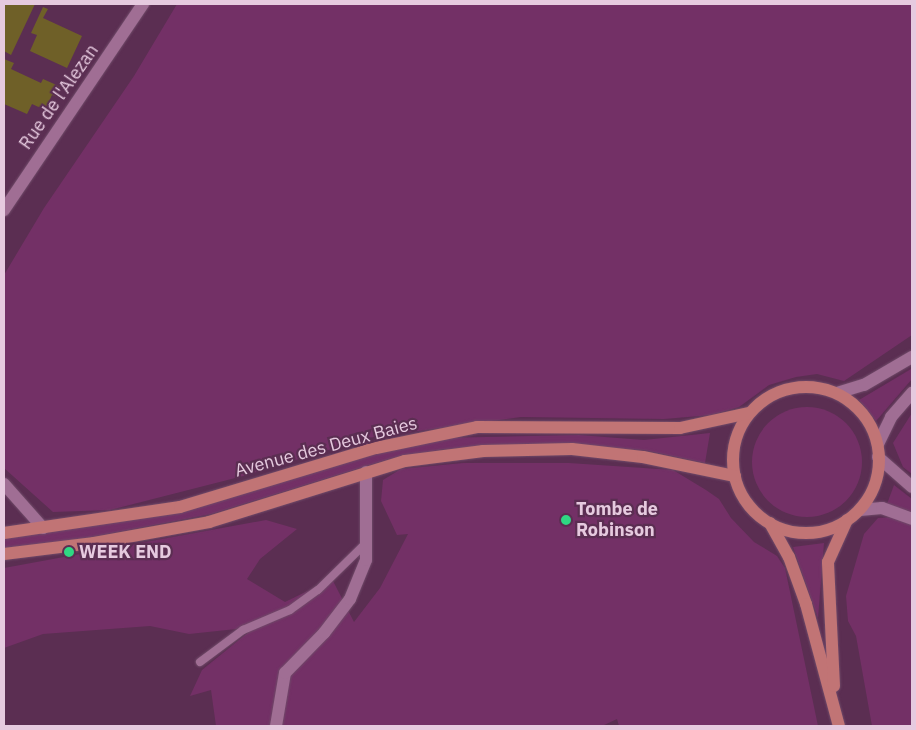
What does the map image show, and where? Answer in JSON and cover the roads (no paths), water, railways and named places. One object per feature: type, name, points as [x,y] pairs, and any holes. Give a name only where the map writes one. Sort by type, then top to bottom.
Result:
[{"type":"main road","points":[[814,387],[837,394],[860,412],[870,424],[878,450],[879,468],[873,490],[860,510],[847,520],[829,529],[810,533],[789,531],[770,523],[754,511],[742,495],[735,476],[733,454],[736,440],[749,413],[767,397],[790,388],[814,387]]},
{"type":"main road","name":"Avenue des Deux Baies","points":[[4,534],[180,506],[376,448],[477,428],[680,428],[749,413]]},
{"type":"main road","name":"Avenue des Deux Baies","points":[[4,554],[94,543],[209,522],[406,461],[483,451],[572,449],[643,457],[735,476]]},
{"type":"main road","points":[[834,706],[828,562],[847,520]]},
{"type":"main road","points":[[770,523],[790,557],[839,726]]},
{"type":"street","name":"Rue de l'Alezan","points":[[4,210],[143,4]]},
{"type":"street","points":[[837,394],[864,385],[912,357]]},
{"type":"street","points":[[912,393],[890,417],[878,450],[912,487]]},
{"type":"street","points":[[276,726],[285,673],[324,633],[350,599],[366,560],[366,472]]},
{"type":"street","points":[[4,484],[43,528]]},
{"type":"street","points":[[860,510],[882,508],[912,519]]},
{"type":"lane","points":[[200,662],[243,630],[290,610],[318,590],[366,543]]},
{"type":"place","name":"Tombe de Robinson","points":[[566,520]]},
{"type":"place","name":"WEEK END","points":[[69,552]]}]
